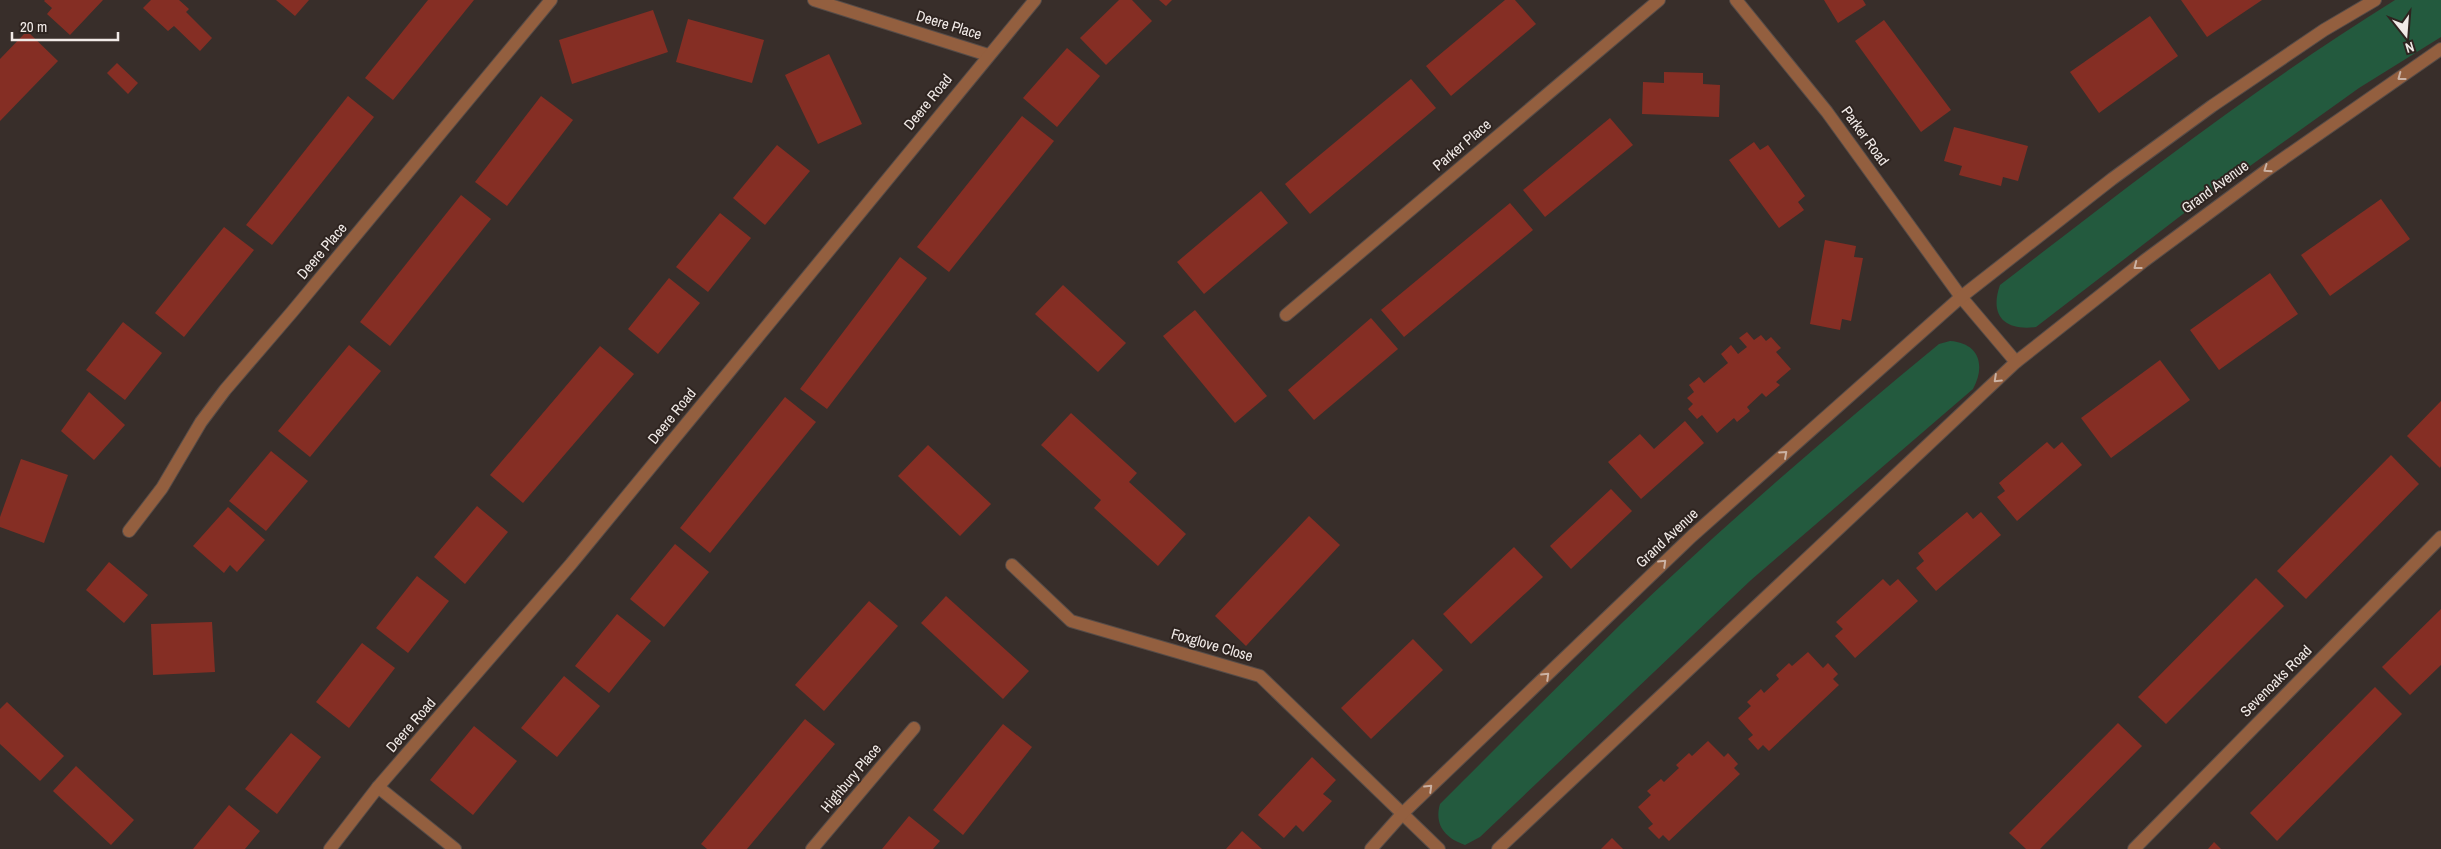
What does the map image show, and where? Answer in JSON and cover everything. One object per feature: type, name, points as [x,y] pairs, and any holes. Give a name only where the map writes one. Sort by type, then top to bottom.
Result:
[{"type":"street","name":"Deere Place","points":[[128,531],[162,488],[201,422],[225,390],[299,304],[551,0]]},
{"type":"street","name":"Deere Place","points":[[814,0],[988,55]]},
{"type":"street","name":"Deere Road","points":[[330,849],[378,787],[571,564],[1035,0]]},
{"type":"street","name":"Parker Place","points":[[1286,315],[1659,0]]},
{"type":"street","name":"Parker Road","points":[[1736,0],[1827,112],[1961,296]]},
{"type":"street","name":"Grand Avenue","points":[[1371,849],[1403,813],[1692,536],[1961,296],[2112,179],[2212,106],[2324,30],[2375,0]]},
{"type":"street","name":"Grand Avenue","points":[[1498,849],[2016,362],[2144,261],[2251,181],[2441,49]]},
{"type":"street","points":[[1961,296],[2016,362]]},
{"type":"street","name":"Sevenoaks Road","points":[[2134,849],[2441,537]]},
{"type":"street","name":"Foxglove Close","points":[[1012,566],[1071,621],[1260,676],[1403,813]]},
{"type":"street","name":"Highbury Place","points":[[812,849],[914,728]]},
{"type":"street","points":[[378,787],[456,849]]},
{"type":"street","points":[[1403,813],[1439,849]]},
{"type":"green space","points":[[2395,0],[2441,0],[2441,37],[2359,88],[2183,214],[2036,327],[2025,328],[2016,326],[2008,324],[2002,319],[1998,313],[1997,305],[2000,285],[2243,102]]},
{"type":"green space","points":[[1950,341],[1968,346],[1977,357],[1979,372],[1973,389],[1751,580],[1480,837],[1465,845],[1452,839],[1443,830],[1439,818],[1440,804],[1623,622],[1700,550],[1818,445],[1939,344]]},
{"type":"building","points":[[45,0],[103,0],[70,35],[47,14],[52,8]]},
{"type":"building","points":[[151,0],[179,0],[189,9],[186,12],[212,38],[200,51],[174,26],[168,31],[143,8]]},
{"type":"building","points":[[276,0],[309,0],[295,16]]},
{"type":"building","points":[[428,0],[474,0],[393,100],[365,78]]},
{"type":"building","points":[[1119,0],[1132,0],[1152,21],[1106,65],[1080,38]]},
{"type":"building","points":[[1159,0],[1172,0],[1166,6]]},
{"type":"building","points":[[1505,0],[1515,0],[1536,24],[1451,96],[1426,66]]},
{"type":"building","points":[[1824,0],[1863,0],[1866,5],[1838,23]]},
{"type":"building","points":[[2181,0],[2262,0],[2207,37]]},
{"type":"building","points":[[653,10],[668,52],[572,84],[559,40]]},
{"type":"building","points":[[2150,16],[2178,56],[2099,113],[2070,72]]},
{"type":"building","points":[[688,19],[764,40],[752,83],[676,62]]},
{"type":"building","points":[[1884,20],[1951,110],[1921,132],[1855,41]]},
{"type":"building","points":[[27,31],[58,61],[0,121],[0,59]]},
{"type":"building","points":[[1067,48],[1100,76],[1057,127],[1023,98]]},
{"type":"building","points":[[829,54],[862,124],[818,144],[785,75]]},
{"type":"building","points":[[117,63],[138,83],[128,94],[107,73]]},
{"type":"building","points":[[1664,72],[1703,73],[1703,84],[1720,85],[1719,117],[1642,114],[1643,82],[1664,83]]},
{"type":"building","points":[[1411,79],[1436,108],[1310,214],[1285,184]]},
{"type":"building","points":[[348,96],[374,117],[272,245],[246,225]]},
{"type":"building","points":[[541,96],[573,120],[507,206],[475,182]]},
{"type":"building","points":[[1022,116],[1054,141],[949,272],[917,247]]},
{"type":"building","points":[[1610,118],[1633,145],[1545,217],[1523,190]]},
{"type":"building","points":[[1954,127],[2028,146],[2018,181],[2003,177],[2001,186],[1959,175],[1962,166],[1944,161]]},
{"type":"building","points":[[1754,142],[1760,150],[1768,145],[1805,196],[1798,202],[1804,210],[1779,228],[1729,160]]},
{"type":"building","points":[[777,145],[810,171],[765,225],[733,198]]},
{"type":"building","points":[[1261,191],[1288,223],[1204,294],[1177,262]]},
{"type":"building","points":[[461,195],[491,219],[390,346],[360,322]]},
{"type":"building","points":[[2381,199],[2410,239],[2330,296],[2301,255]]},
{"type":"building","points":[[1510,203],[1533,230],[1404,337],[1381,310]]},
{"type":"building","points":[[720,213],[751,238],[708,292],[676,267]]},
{"type":"building","points":[[224,227],[254,250],[184,337],[155,313]]},
{"type":"building","points":[[1825,240],[1856,246],[1854,257],[1863,258],[1851,321],[1842,319],[1840,330],[1810,324]]},
{"type":"building","points":[[900,257],[927,278],[827,409],[800,389]]},
{"type":"building","points":[[2270,273],[2298,314],[2219,370],[2190,330]]},
{"type":"building","points":[[669,278],[700,303],[658,354],[628,329]]},
{"type":"building","points":[[1063,285],[1126,343],[1098,372],[1035,314]]},
{"type":"building","points":[[1195,310],[1267,396],[1235,423],[1163,336]]},
{"type":"building","points":[[1371,318],[1398,349],[1314,420],[1288,390]]},
{"type":"building","points":[[123,322],[162,353],[125,400],[86,370]]},
{"type":"building","points":[[1747,332],[1754,340],[1761,335],[1766,341],[1771,337],[1781,348],[1776,352],[1791,369],[1776,382],[1780,385],[1766,397],[1762,393],[1747,407],[1750,411],[1737,422],[1734,418],[1717,433],[1702,415],[1697,419],[1688,409],[1693,404],[1687,398],[1694,392],[1689,385],[1699,377],[1704,383],[1728,363],[1721,354],[1731,345],[1738,354],[1747,347],[1739,338]]},
{"type":"building","points":[[349,345],[381,371],[310,457],[278,431]]},
{"type":"building","points":[[600,346],[634,374],[523,503],[490,475]]},
{"type":"building","points":[[2160,360],[2190,400],[2111,458],[2081,418]]},
{"type":"building","points":[[89,392],[125,425],[94,460],[61,431]]},
{"type":"building","points":[[785,397],[816,422],[710,553],[680,528]]},
{"type":"building","points":[[2441,401],[2441,466],[2440,468],[2407,436]]},
{"type":"building","points":[[1071,413],[1137,473],[1129,482],[1186,534],[1158,566],[1094,508],[1101,500],[1041,445]]},
{"type":"building","points":[[1685,421],[1704,443],[1641,499],[1608,462],[1640,434],[1654,449]]},
{"type":"building","points":[[2047,442],[2054,449],[2062,442],[2082,465],[2017,521],[1997,497],[2005,491],[1999,483]]},
{"type":"building","points":[[928,445],[991,504],[960,536],[898,476]]},
{"type":"building","points":[[271,451],[308,481],[266,531],[229,501]]},
{"type":"building","points":[[2391,455],[2419,484],[2306,599],[2277,571]]},
{"type":"building","points":[[21,459],[68,475],[44,543],[0,527],[0,517]]},
{"type":"building","points":[[1611,489],[1632,511],[1571,569],[1550,546]]},
{"type":"building","points":[[477,506],[508,532],[465,584],[434,557]]},
{"type":"building","points":[[228,507],[265,540],[237,572],[230,565],[224,573],[193,546]]},
{"type":"building","points":[[1967,512],[1973,519],[1981,512],[2001,535],[1936,591],[1916,568],[1924,561],[1918,553]]},
{"type":"building","points":[[1309,516],[1340,545],[1246,646],[1215,616]]},
{"type":"building","points":[[675,544],[709,572],[664,627],[630,599]]},
{"type":"building","points":[[1514,547],[1543,577],[1471,644],[1443,614]]},
{"type":"building","points":[[109,562],[148,595],[124,623],[86,590]]},
{"type":"building","points":[[417,576],[449,601],[408,653],[376,628]]},
{"type":"building","points":[[2256,578],[2284,606],[2166,724],[2138,697]]},
{"type":"building","points":[[1883,579],[1890,586],[1898,579],[1918,601],[1855,658],[1835,636],[1843,629],[1836,622]]},
{"type":"building","points":[[946,596],[1029,671],[1003,699],[921,623]]},
{"type":"building","points":[[869,601],[898,626],[824,711],[795,685]]},
{"type":"building","points":[[2441,609],[2441,665],[2410,695],[2382,667]]},
{"type":"building","points":[[617,614],[651,641],[609,693],[575,666]]},
{"type":"building","points":[[212,622],[215,672],[153,675],[151,624]]},
{"type":"building","points":[[1413,639],[1443,670],[1371,739],[1341,708]]},
{"type":"building","points":[[362,643],[395,668],[349,728],[316,702]]},
{"type":"building","points":[[1808,652],[1823,668],[1828,663],[1838,674],[1833,679],[1839,685],[1769,751],[1763,745],[1758,750],[1748,739],[1753,735],[1738,718],[1751,706],[1747,702],[1761,689],[1764,693],[1779,679],[1776,675],[1789,663],[1792,666]]},
{"type":"building","points":[[564,676],[600,706],[557,757],[521,728]]},
{"type":"building","points":[[2375,687],[2402,714],[2277,841],[2250,813]]},
{"type":"building","points":[[7,702],[64,756],[40,781],[0,744],[0,709]]},
{"type":"building","points":[[805,719],[835,744],[747,849],[707,849],[701,844]]},
{"type":"building","points":[[2118,723],[2142,746],[2040,849],[2026,849],[2009,833]]},
{"type":"building","points":[[1003,724],[1032,747],[963,835],[933,810]]},
{"type":"building","points":[[474,726],[517,761],[473,815],[430,780]]},
{"type":"building","points":[[291,733],[321,757],[277,814],[245,789]]},
{"type":"building","points":[[1708,741],[1724,757],[1728,753],[1738,764],[1734,768],[1740,774],[1669,841],[1663,835],[1659,839],[1648,828],[1653,824],[1638,807],[1651,795],[1647,791],[1661,779],[1664,782],[1679,768],[1676,765],[1689,753],[1692,756]]},
{"type":"building","points":[[1312,757],[1336,780],[1323,794],[1332,801],[1303,832],[1296,825],[1284,838],[1258,815]]},
{"type":"building","points":[[76,766],[134,820],[111,845],[53,791]]},
{"type":"building","points":[[229,805],[260,831],[245,849],[193,849]]},
{"type":"building","points":[[909,816],[940,841],[933,849],[882,849]]},
{"type":"building","points":[[1242,831],[1262,849],[1226,849]]},
{"type":"building","points":[[1612,838],[1623,849],[1601,849]]},
{"type":"building","points":[[2214,842],[2221,849],[2208,849]]}]
